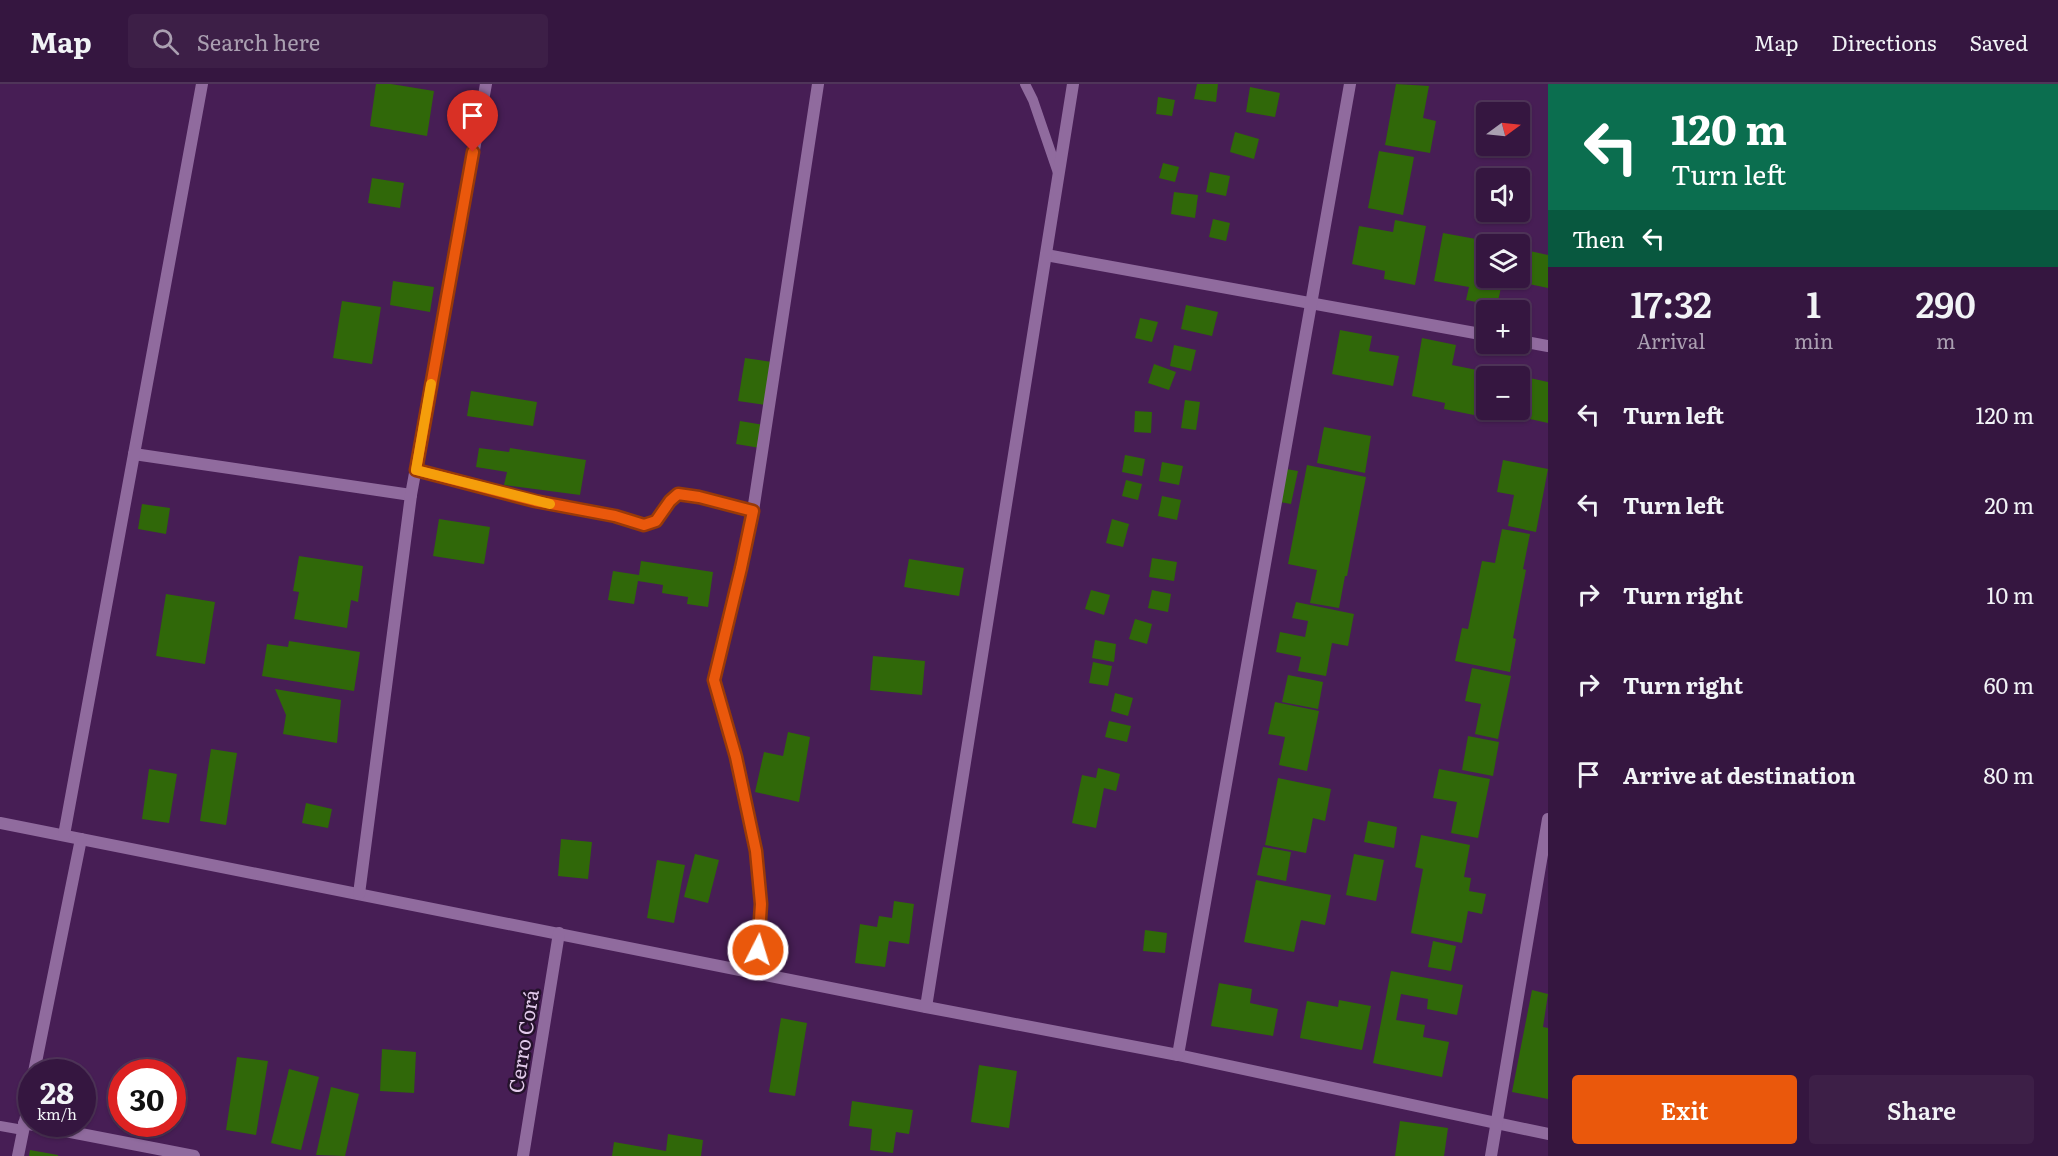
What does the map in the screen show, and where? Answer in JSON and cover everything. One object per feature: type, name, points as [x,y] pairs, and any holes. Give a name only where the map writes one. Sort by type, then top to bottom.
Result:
[{"type":"street","points":[[64,835],[202,84]]},
{"type":"street","points":[[359,894],[411,495],[486,84]]},
{"type":"street","points":[[756,972],[761,904],[756,851],[736,757],[714,680],[753,511],[818,84]]},
{"type":"street","points":[[926,1007],[1073,84]]},
{"type":"street","points":[[1178,1054],[1350,84]]},
{"type":"street","points":[[1046,255],[1476,333]]},
{"type":"street","points":[[1530,343],[1548,346]]},
{"type":"street","points":[[134,454],[411,495]]},
{"type":"street","points":[[416,470],[535,501],[615,516],[644,525],[656,521],[678,494],[753,511]]},
{"type":"street","points":[[1491,1156],[1548,819]]},
{"type":"street","points":[[0,822],[926,1007],[1178,1054],[1548,1134]]},
{"type":"street","points":[[37,1059],[81,839]]},
{"type":"street","name":"Cerro Corá","points":[[523,1156],[559,933]]},
{"type":"street","points":[[18,1156],[22,1137]]},
{"type":"street","points":[[86,1137],[194,1156]]},
{"type":"lane","points":[[1024,84],[1033,100],[1059,173]]},
{"type":"lane","points":[[0,1125],[18,1126]]},
{"type":"building","points":[[376,84],[434,91],[427,136],[370,126]]},
{"type":"building","points":[[1197,84],[1218,84],[1216,102],[1194,99]]},
{"type":"building","points":[[1396,84],[1429,86],[1423,118],[1436,121],[1430,153],[1385,145]]},
{"type":"building","points":[[1250,87],[1280,93],[1275,117],[1246,112]]},
{"type":"building","points":[[1158,97],[1175,100],[1172,116],[1156,114]]},
{"type":"building","points":[[1235,132],[1259,139],[1254,159],[1230,152]]},
{"type":"building","points":[[1379,151],[1414,157],[1403,215],[1368,208]]},
{"type":"building","points":[[1163,163],[1179,167],[1175,182],[1159,178]]},
{"type":"building","points":[[1210,172],[1230,176],[1226,196],[1206,192]]},
{"type":"building","points":[[372,178],[404,183],[400,208],[368,203]]},
{"type":"building","points":[[1174,192],[1198,195],[1195,218],[1171,214]]},
{"type":"building","points":[[1213,219],[1230,223],[1226,241],[1209,237]]},
{"type":"building","points":[[1395,220],[1426,226],[1415,285],[1384,279],[1385,271],[1352,264],[1359,226],[1393,232]]},
{"type":"building","points":[[1443,233],[1476,239],[1476,288],[1501,288],[1498,300],[1476,300],[1476,302],[1466,300],[1469,287],[1434,281]]},
{"type":"building","points":[[1530,251],[1548,255],[1548,288],[1530,284]]},
{"type":"building","points":[[393,281],[434,287],[430,312],[390,305]]},
{"type":"building","points":[[342,301],[381,307],[372,364],[333,358]]},
{"type":"building","points":[[1186,305],[1218,312],[1212,336],[1181,329]]},
{"type":"building","points":[[1140,318],[1158,322],[1152,342],[1135,338]]},
{"type":"building","points":[[1340,330],[1372,336],[1369,351],[1399,356],[1393,386],[1332,374]]},
{"type":"building","points":[[1422,338],[1456,345],[1452,365],[1476,370],[1474,415],[1444,409],[1445,403],[1412,396]]},
{"type":"building","points":[[1174,345],[1196,350],[1191,371],[1170,366]]},
{"type":"building","points":[[745,358],[772,362],[766,405],[738,401]]},
{"type":"building","points":[[1154,364],[1176,372],[1169,390],[1148,383]]},
{"type":"building","points":[[1530,378],[1548,382],[1548,423],[1530,419],[1532,410],[1530,410]]},
{"type":"building","points":[[471,391],[537,402],[533,426],[467,416]]},
{"type":"building","points":[[1185,400],[1200,402],[1196,430],[1181,428]]},
{"type":"building","points":[[1135,411],[1152,412],[1151,433],[1134,432]]},
{"type":"building","points":[[740,421],[764,425],[760,448],[736,444]]},
{"type":"building","points":[[1324,427],[1371,436],[1365,473],[1317,463]]},
{"type":"building","points":[[479,448],[509,452],[510,448],[586,460],[580,495],[504,485],[507,472],[476,467]]},
{"type":"building","points":[[1125,455],[1145,459],[1142,476],[1122,472]]},
{"type":"building","points":[[1503,460],[1548,469],[1536,532],[1508,526],[1514,495],[1497,492]]},
{"type":"building","points":[[1162,462],[1183,466],[1179,485],[1159,481]]},
{"type":"building","points":[[1307,465],[1366,477],[1339,608],[1310,603],[1317,570],[1288,564]]},
{"type":"building","points":[[1286,469],[1298,471],[1291,504],[1280,502]]},
{"type":"building","points":[[1126,480],[1142,484],[1138,500],[1122,496]]},
{"type":"building","points":[[1162,496],[1181,500],[1177,520],[1158,516]]},
{"type":"building","points":[[142,504],[170,508],[166,534],[138,529]]},
{"type":"building","points":[[439,519],[490,527],[484,564],[433,556]]},
{"type":"building","points":[[1112,519],[1129,524],[1123,547],[1106,543]]},
{"type":"building","points":[[1502,529],[1530,534],[1523,569],[1526,570],[1513,638],[1516,639],[1510,672],[1455,661],[1462,628],[1468,629],[1482,561],[1495,563]]},
{"type":"building","points":[[299,556],[363,566],[358,602],[351,600],[347,628],[294,619],[299,592],[293,591]]},
{"type":"building","points":[[1152,558],[1177,562],[1174,581],[1149,577]]},
{"type":"building","points":[[909,559],[964,568],[959,596],[904,587]]},
{"type":"building","points":[[641,561],[713,572],[708,607],[687,604],[688,597],[662,593],[663,585],[638,581],[634,604],[608,600],[613,571],[639,575]]},
{"type":"building","points":[[1091,590],[1110,595],[1104,615],[1085,609]]},
{"type":"building","points":[[1152,590],[1171,594],[1168,612],[1148,608]]},
{"type":"building","points":[[166,594],[215,602],[205,664],[156,656]]},
{"type":"building","points":[[1296,602],[1354,614],[1348,646],[1332,643],[1326,676],[1298,671],[1301,657],[1276,652],[1280,632],[1305,637],[1308,621],[1292,618]]},
{"type":"building","points":[[1135,619],[1152,624],[1147,644],[1129,639]]},
{"type":"building","points":[[1095,640],[1116,644],[1114,662],[1092,658]]},
{"type":"building","points":[[289,641],[360,652],[354,691],[262,676],[267,644],[288,647]]},
{"type":"building","points":[[873,656],[925,661],[922,695],[870,690]]},
{"type":"building","points":[[1093,662],[1112,666],[1108,686],[1089,683]]},
{"type":"building","points":[[1472,668],[1511,676],[1498,739],[1475,734],[1481,704],[1465,701]]},
{"type":"building","points":[[1288,675],[1323,682],[1318,709],[1282,702]]},
{"type":"building","points":[[275,689],[341,700],[337,743],[283,734],[286,715]]},
{"type":"building","points":[[1115,693],[1133,698],[1128,716],[1111,711]]},
{"type":"building","points":[[1275,702],[1319,711],[1307,771],[1279,765],[1285,737],[1268,734]]},
{"type":"building","points":[[1109,721],[1131,726],[1127,742],[1105,737]]},
{"type":"building","points":[[788,732],[810,737],[799,802],[755,792],[764,752],[783,756]]},
{"type":"building","points":[[1468,736],[1499,742],[1493,776],[1462,770]]},
{"type":"building","points":[[211,749],[237,753],[226,825],[200,821]]},
{"type":"building","points":[[1098,768],[1120,774],[1116,791],[1104,788],[1096,828],[1072,823],[1082,775],[1096,778]]},
{"type":"building","points":[[149,769],[177,774],[169,823],[142,819]]},
{"type":"building","points":[[1439,769],[1490,779],[1478,838],[1451,833],[1457,802],[1433,798]]},
{"type":"building","points":[[1278,778],[1331,789],[1325,821],[1313,818],[1306,853],[1265,845]]},
{"type":"building","points":[[306,803],[332,809],[328,828],[302,823]]},
{"type":"building","points":[[1368,821],[1397,827],[1394,848],[1364,842]]},
{"type":"building","points":[[1421,835],[1470,845],[1464,877],[1471,878],[1469,891],[1486,894],[1482,914],[1468,911],[1462,943],[1411,933],[1423,869],[1415,867]]},
{"type":"building","points":[[561,839],[592,842],[588,879],[558,876]]},
{"type":"building","points":[[1263,847],[1291,852],[1286,881],[1257,875]]},
{"type":"building","points":[[695,854],[719,860],[708,903],[684,897]]},
{"type":"building","points":[[1354,854],[1384,860],[1376,901],[1346,895]]},
{"type":"building","points":[[657,860],[685,865],[674,923],[647,918]]},
{"type":"building","points":[[1256,880],[1331,895],[1325,925],[1301,920],[1294,952],[1244,942]]},
{"type":"building","points":[[894,901],[914,904],[909,944],[889,941],[885,967],[855,963],[860,924],[877,927],[879,916],[892,918]]},
{"type":"building","points":[[1145,930],[1167,933],[1165,953],[1143,951]]},
{"type":"building","points":[[1433,941],[1456,946],[1451,971],[1428,967]]},
{"type":"building","points":[[1391,971],[1463,985],[1457,1015],[1427,1009],[1428,999],[1401,994],[1396,1020],[1425,1025],[1423,1037],[1449,1042],[1442,1077],[1373,1063]]},
{"type":"building","points":[[1219,983],[1252,989],[1250,1003],[1278,1009],[1273,1036],[1211,1026]]},
{"type":"building","points":[[1532,990],[1548,994],[1543,1027],[1548,1028],[1548,1099],[1512,1092]]},
{"type":"building","points":[[1339,1000],[1371,1006],[1362,1050],[1300,1038],[1307,1001],[1338,1007]]},
{"type":"building","points":[[781,1018],[807,1023],[795,1096],[769,1092]]},
{"type":"building","points":[[382,1049],[416,1052],[414,1093],[380,1091]]},
{"type":"building","points":[[237,1057],[268,1061],[256,1135],[226,1130]]},
{"type":"building","points":[[979,1065],[1017,1071],[1009,1128],[971,1122]]},
{"type":"building","points":[[289,1069],[319,1077],[301,1150],[271,1143]]},
{"type":"building","points":[[331,1087],[359,1094],[345,1156],[316,1155]]},
{"type":"building","points":[[852,1101],[913,1110],[909,1134],[896,1132],[893,1153],[870,1150],[872,1129],[849,1126]]},
{"type":"building","points":[[1400,1121],[1448,1128],[1444,1156],[1395,1156]]},
{"type":"building","points":[[668,1134],[703,1140],[701,1156],[612,1156],[614,1142],[666,1151]]},
{"type":"building","points":[[30,1150],[58,1155],[58,1156],[29,1156]]},
{"type":"slow traffic","points":[[431,384],[416,470],[550,504]]},
{"type":"route","points":[[473,152],[416,470],[535,501],[615,516],[644,525],[656,521],[678,494],[753,511],[714,680],[736,757],[756,851],[761,904],[758,950]]}]
